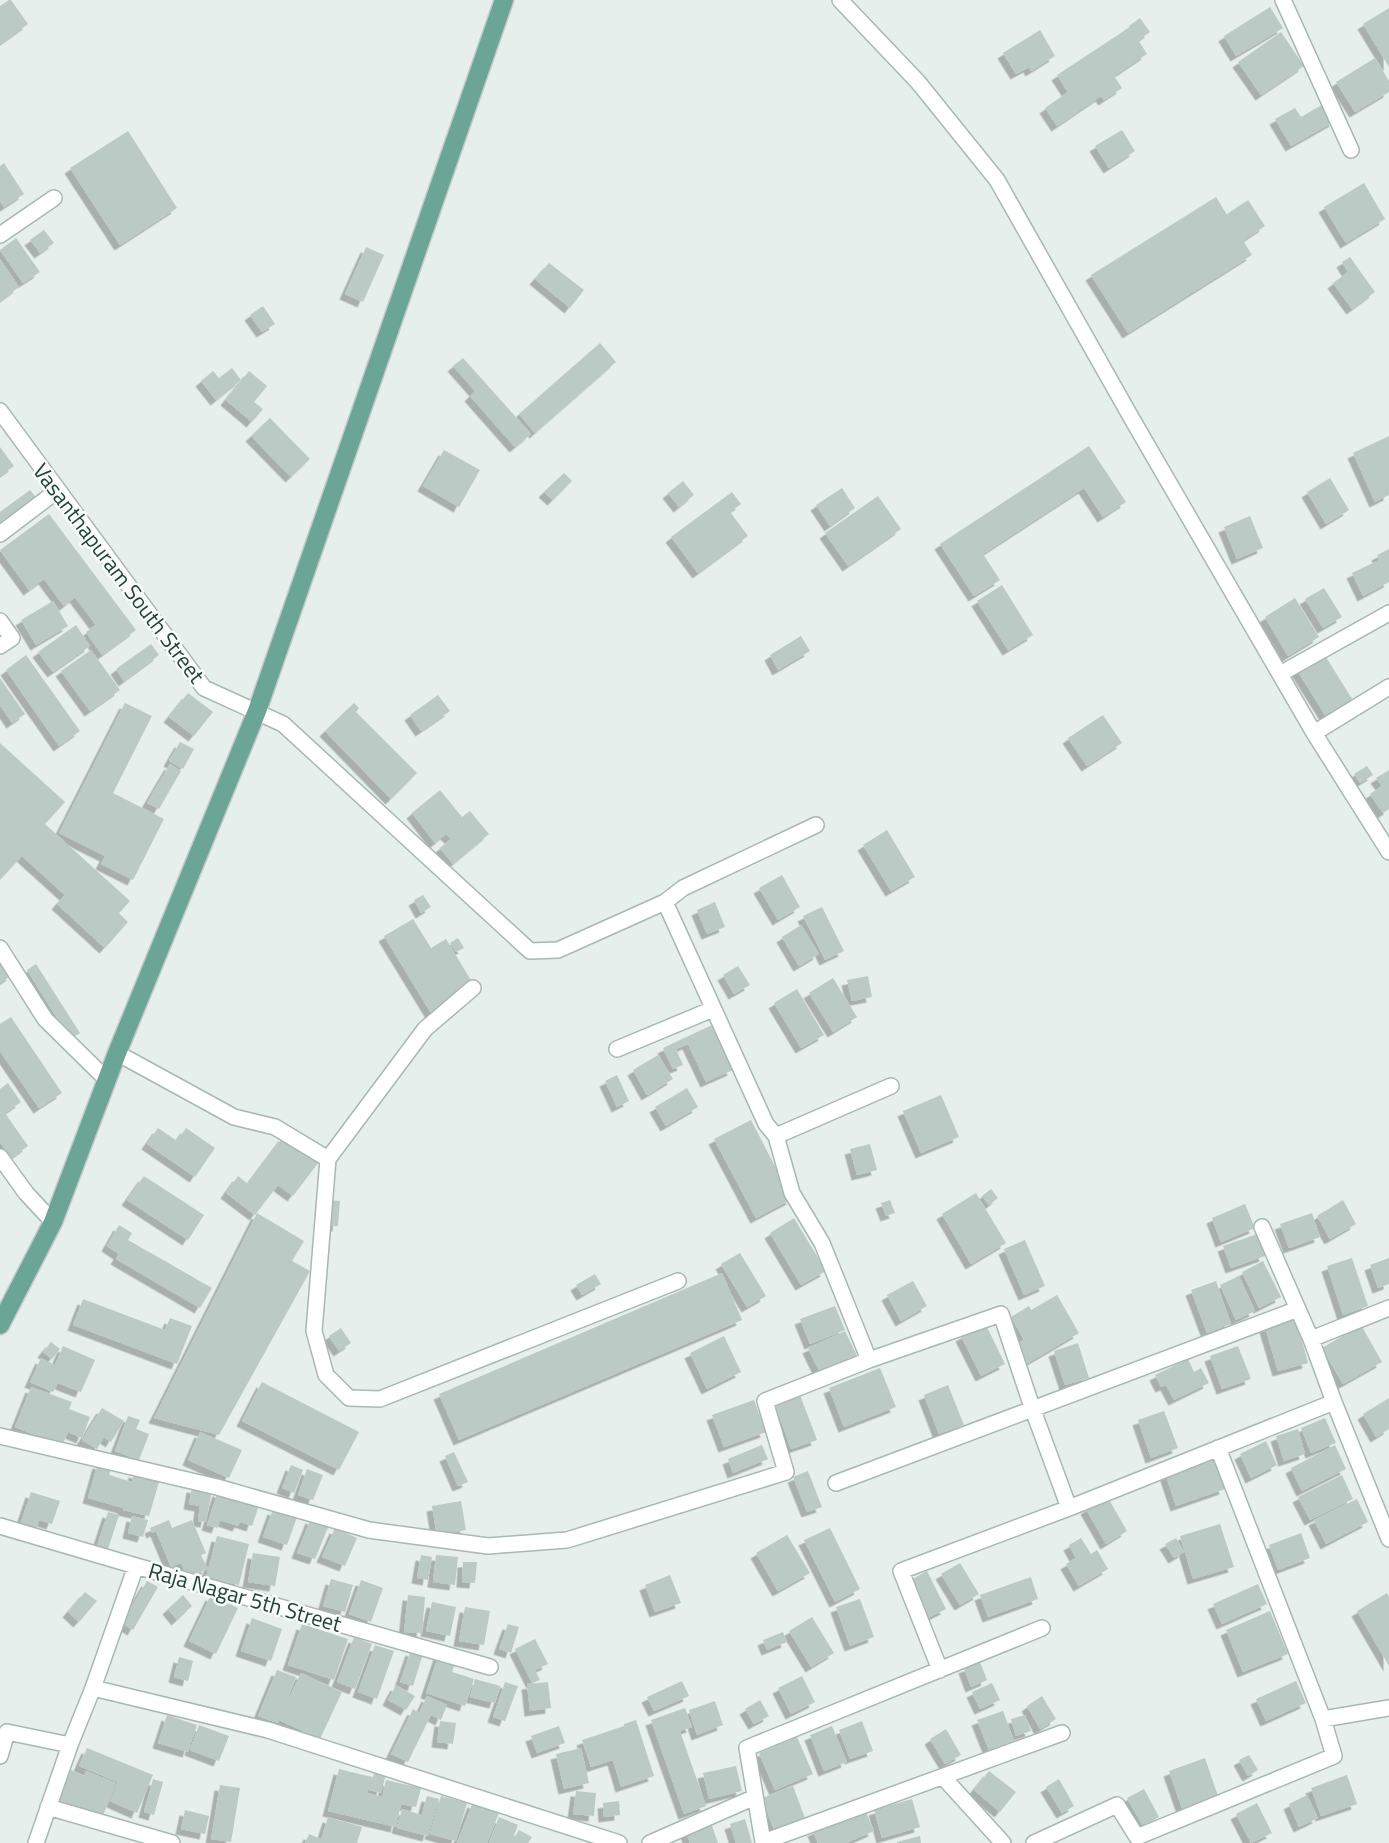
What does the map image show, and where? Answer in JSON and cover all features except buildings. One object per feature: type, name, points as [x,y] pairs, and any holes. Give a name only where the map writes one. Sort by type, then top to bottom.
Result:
[{"type":"main road","points":[[0,1325],[53,1222],[117,1053],[257,711],[504,0]]},
{"type":"street","points":[[840,0],[918,82],[997,180],[1314,733],[1389,852]]},
{"type":"street","points":[[1283,0],[1351,150]]},
{"type":"street","points":[[0,235],[54,198]]},
{"type":"street","name":"Vasanthapuram South Street","points":[[0,411],[204,688],[284,724],[530,951],[558,950],[665,902],[683,888],[816,825]]},
{"type":"street","points":[[0,534],[58,490]]},
{"type":"street","points":[[1280,674],[1389,613]]},
{"type":"street","points":[[0,621],[12,638],[0,646]]},
{"type":"street","points":[[1314,733],[1389,687]]},
{"type":"street","points":[[665,902],[766,1124],[776,1136],[792,1193],[822,1243],[869,1360]]},
{"type":"street","points":[[0,948],[45,1020],[107,1080]]},
{"type":"street","points":[[473,988],[425,1029],[328,1159],[314,1331],[326,1375],[349,1398],[380,1399],[678,1281]]},
{"type":"street","points":[[617,1049],[713,1009]]},
{"type":"street","points":[[117,1053],[234,1117],[275,1127],[328,1159]]},
{"type":"street","points":[[776,1136],[891,1086]]},
{"type":"street","points":[[0,1157],[26,1193],[53,1222]]},
{"type":"street","points":[[1262,1227],[1311,1339],[1389,1539]]},
{"type":"street","points":[[1311,1339],[1389,1308]]},
{"type":"street","points":[[836,1483],[1298,1309]]},
{"type":"street","points":[[0,1436],[217,1487],[369,1530],[488,1546],[567,1540],[786,1472],[765,1401],[869,1360],[1001,1314],[1069,1508]]},
{"type":"street","points":[[940,1670],[901,1571],[1069,1508],[1334,1402]]},
{"type":"street","points":[[1034,1843],[1117,1805],[1137,1837],[1334,1756],[1323,1719],[1218,1448]]},
{"type":"street","name":"Raja Nagar 5th Street","points":[[0,1526],[490,1667]]},
{"type":"street","points":[[36,1843],[136,1566]]},
{"type":"street","points":[[1042,1629],[747,1748],[763,1842],[1062,1733]]},
{"type":"street","points":[[93,1688],[268,1730],[619,1843]]},
{"type":"street","points":[[1323,1719],[1389,1708]]},
{"type":"street","points":[[0,1756],[7,1732],[70,1745]]},
{"type":"street","points":[[943,1777],[1003,1843]]},
{"type":"street","points":[[650,1843],[755,1797]]},
{"type":"street","points":[[48,1807],[172,1843]]}]
